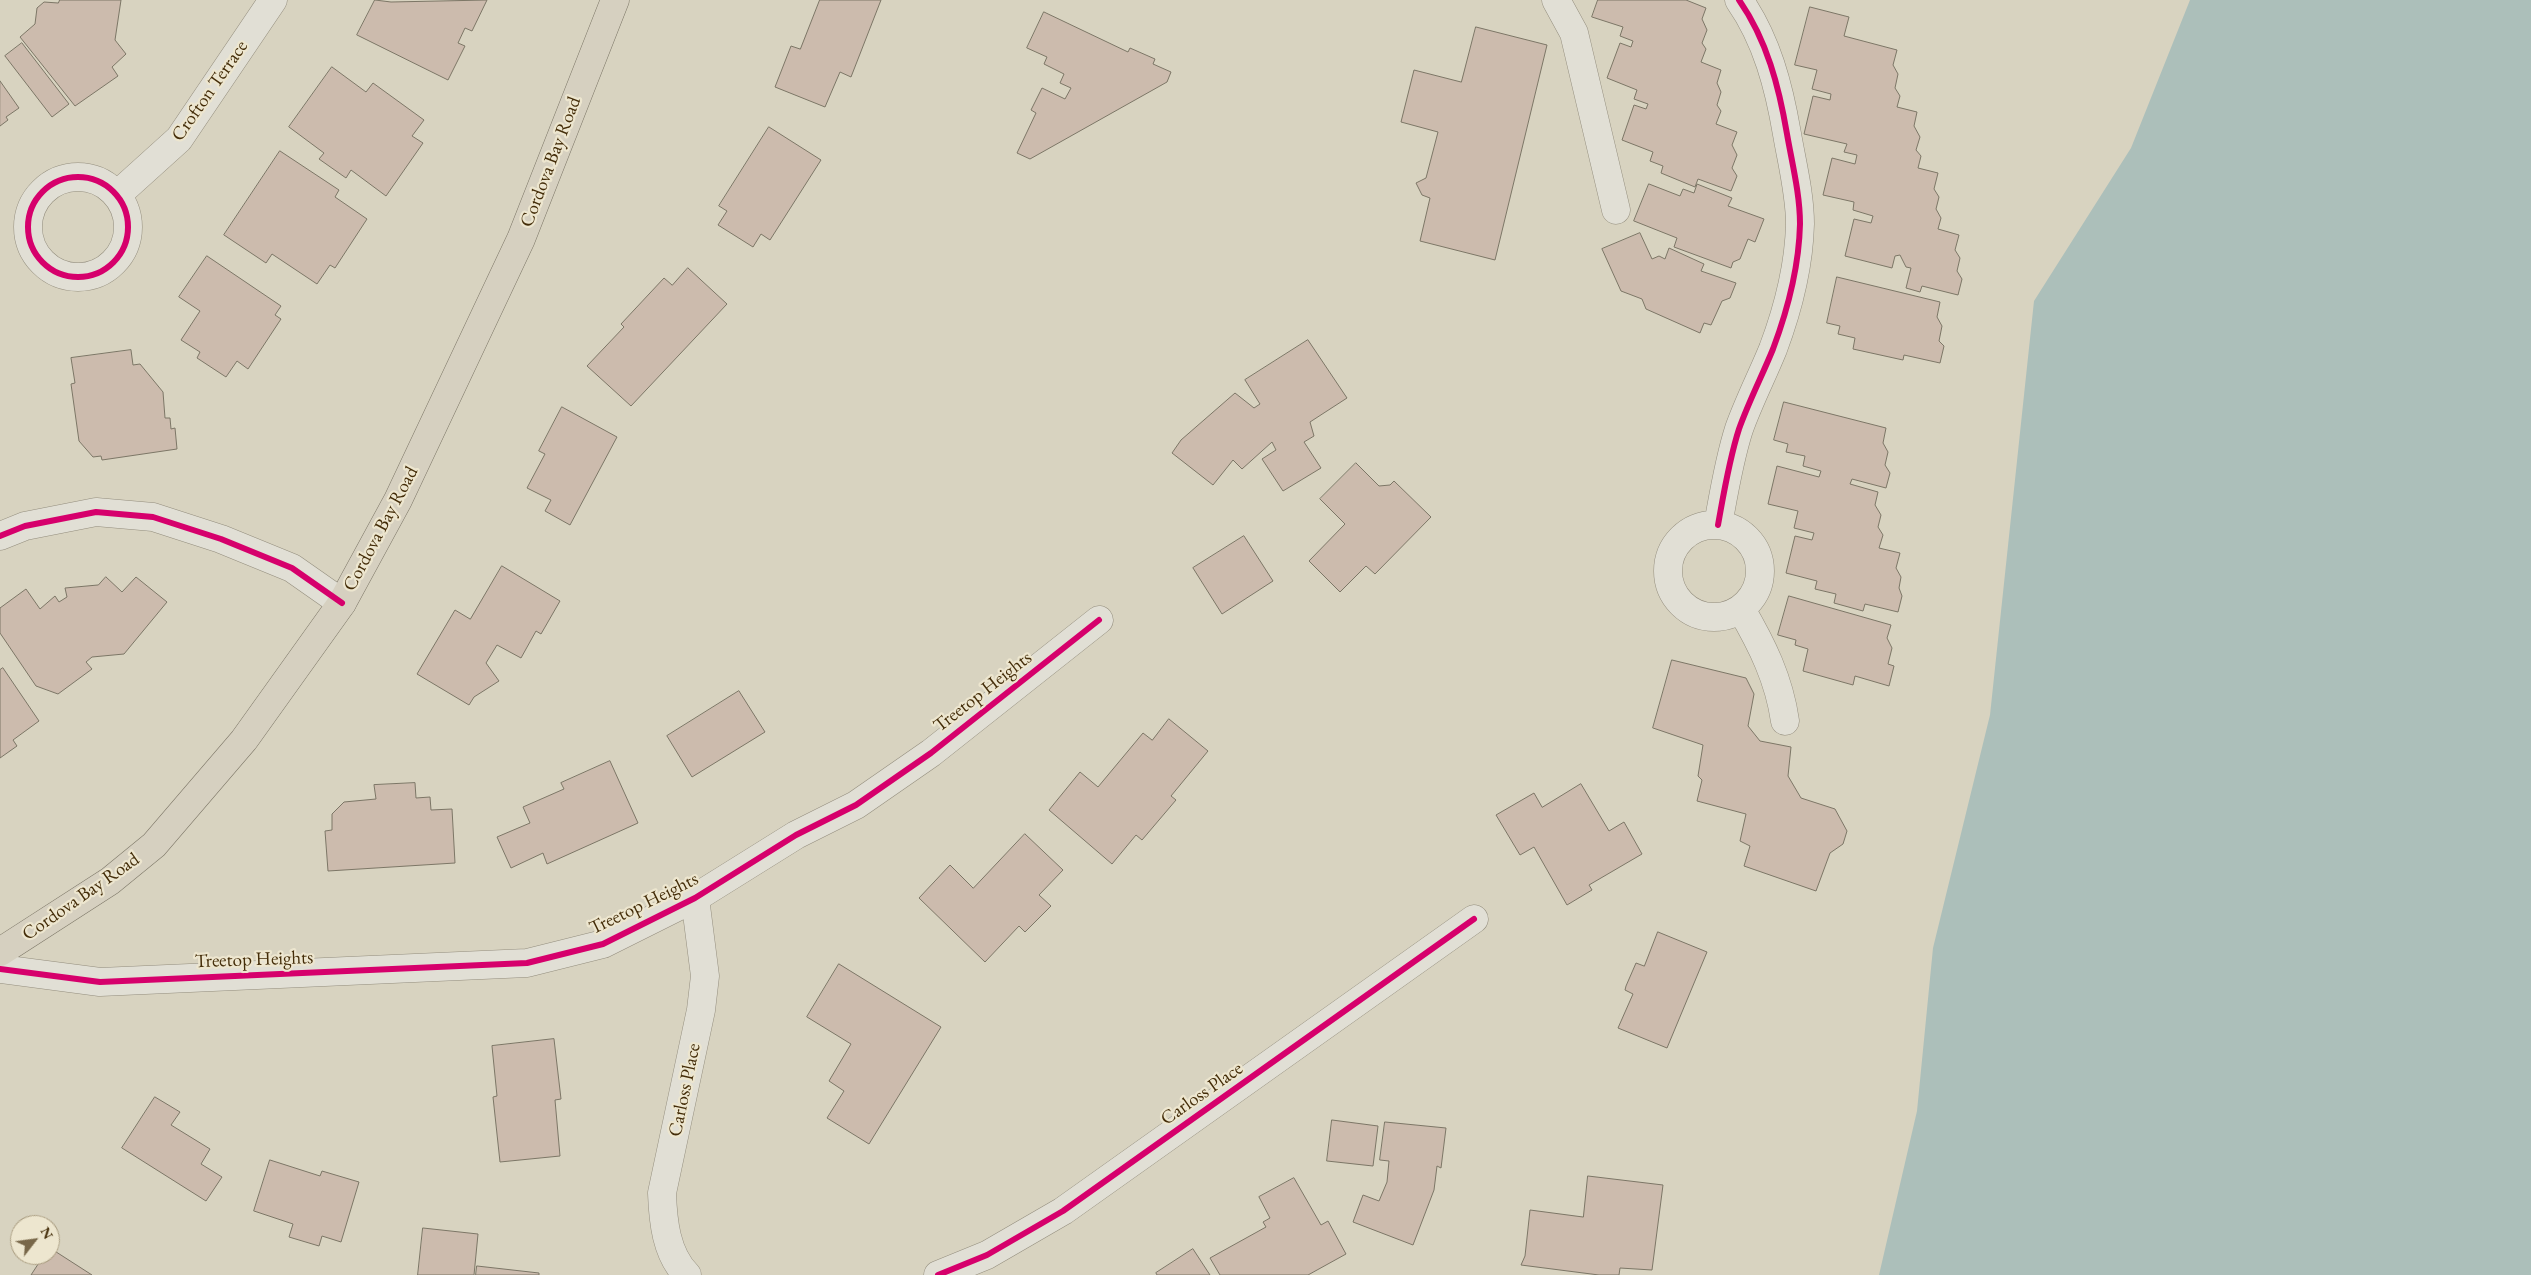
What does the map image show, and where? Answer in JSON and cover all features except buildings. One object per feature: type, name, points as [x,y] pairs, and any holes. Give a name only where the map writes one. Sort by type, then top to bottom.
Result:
[{"type":"main road","name":"Cordova Bay Road","points":[[0,952],[110,881],[154,844],[244,740],[342,602],[398,500],[521,240],[615,0]]},
{"type":"street","name":"Crofton Terrace","points":[[117,195],[179,139],[273,0]]},
{"type":"street","points":[[1556,0],[1574,32],[1616,210]]},
{"type":"street","points":[[1718,525],[1727,475],[1739,430],[1773,349],[1786,310],[1793,283],[1800,223],[1782,103],[1768,57],[1750,15],[1739,0]]},
{"type":"street","points":[[0,536],[25,526],[96,512],[153,517],[221,539],[292,568],[342,602]]},
{"type":"street","points":[[1704,525],[1718,525],[1734,529],[1747,538],[1756,552],[1760,567],[1759,583],[1752,597],[1741,609],[1726,616],[1710,618],[1696,614],[1679,601],[1668,582],[1668,567],[1671,553],[1679,540],[1690,530],[1704,525]]},
{"type":"street","points":[[1741,609],[1764,649],[1781,692],[1785,721]]},
{"type":"street","name":"Treetop Heights","points":[[0,969],[100,982],[527,963],[603,944],[695,898],[796,836],[856,805],[893,781],[1099,620]]},
{"type":"street","name":"Carloss Place","points":[[687,1275],[672,1250],[663,1223],[662,1193],[701,1010],[705,976],[695,898]]},
{"type":"street","name":"Carloss Place","points":[[938,1275],[987,1255],[1063,1211],[1474,919]]},
{"type":"shaded area","points":[[2190,0],[2531,0],[2531,1275],[1879,1275],[1917,1111],[1933,948],[1990,715],[2034,301],[2131,148]]},
{"type":"cycle path","points":[[1718,525],[1735,441],[1747,408],[1773,349],[1788,303],[1795,271],[1800,224],[1799,201],[1776,81],[1757,31],[1739,0]]},
{"type":"cycle path","points":[[78,177],[88,178],[106,185],[120,199],[127,217],[128,227],[127,237],[120,255],[106,269],[88,276],[78,277],[68,276],[50,269],[36,255],[29,237],[28,227],[29,217],[36,199],[50,185],[68,178],[78,177]]},
{"type":"cycle path","points":[[0,536],[25,526],[96,512],[153,517],[221,539],[292,568],[342,603]]},
{"type":"cycle path","points":[[0,969],[100,982],[527,963],[603,944],[695,898],[796,835],[856,805],[931,753],[1099,620]]},
{"type":"cycle path","points":[[938,1275],[987,1255],[1063,1211],[1474,919]]}]
